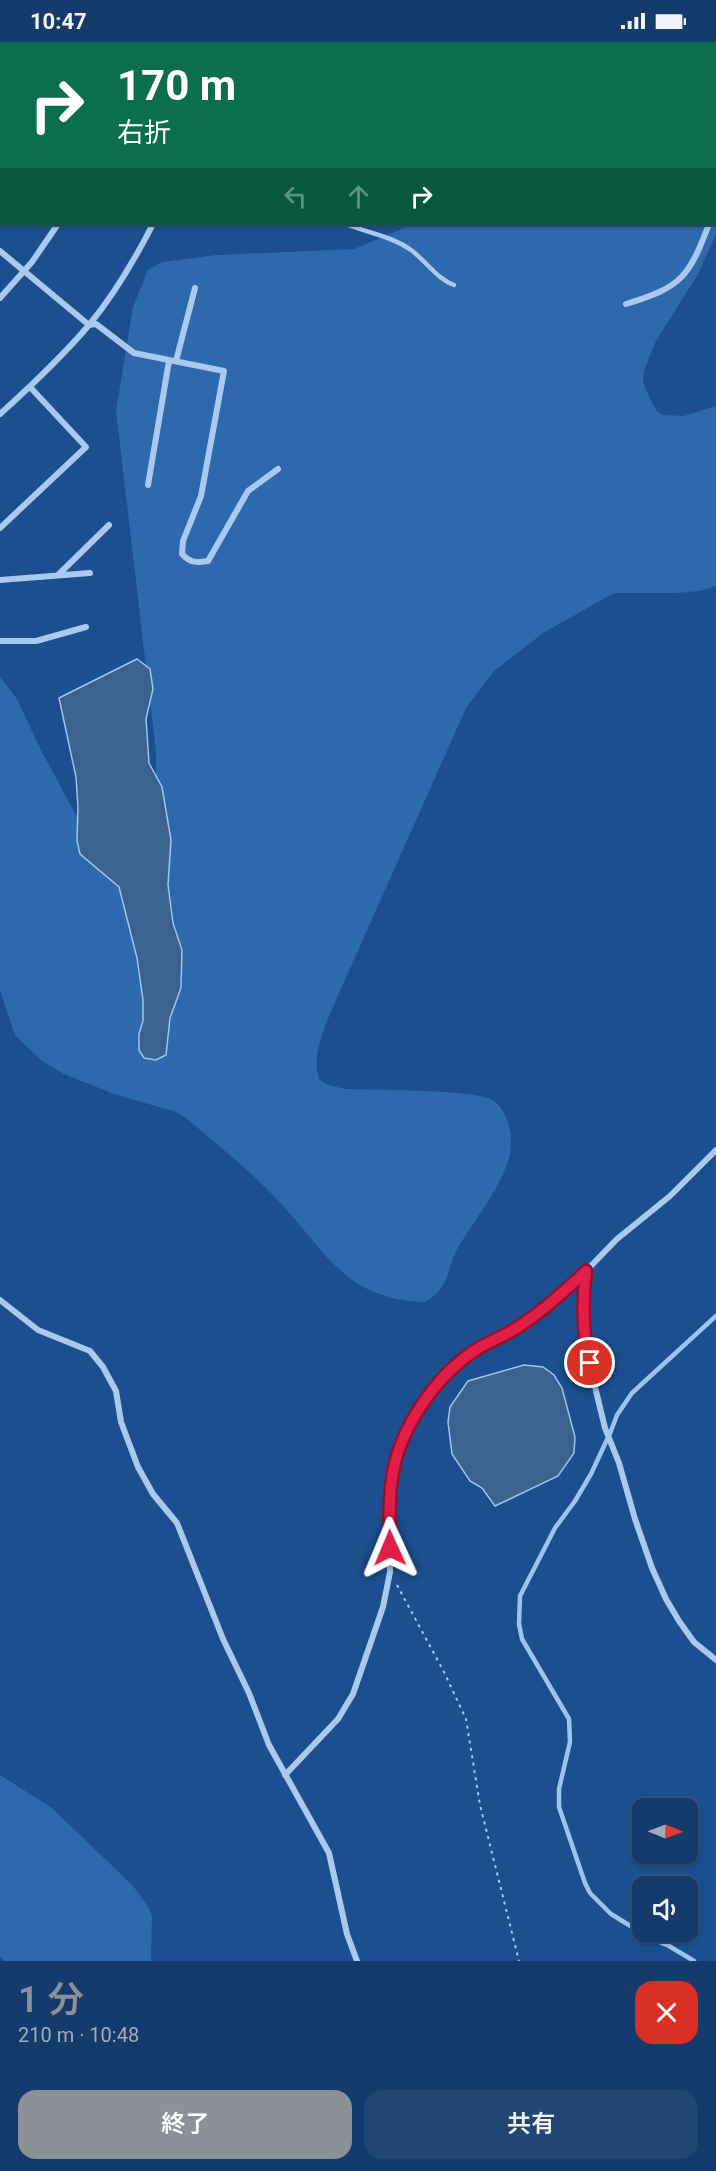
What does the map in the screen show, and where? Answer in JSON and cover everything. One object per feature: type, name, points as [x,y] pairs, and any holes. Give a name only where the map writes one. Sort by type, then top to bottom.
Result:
[{"type":"street","points":[[0,298],[24,271],[57,225]]},
{"type":"street","points":[[0,414],[30,387],[89,325],[135,258],[152,225]]},
{"type":"street","points":[[627,304],[660,292],[674,284],[689,270],[709,225]]},
{"type":"street","points":[[0,251],[89,325],[96,324],[134,353],[224,371],[201,496],[183,541],[182,554],[188,560],[198,563],[208,561],[248,491],[278,469]]},
{"type":"street","points":[[148,485],[172,361],[195,288]]},
{"type":"street","points":[[0,528],[86,447],[30,387]]},
{"type":"street","points":[[58,576],[109,525]]},
{"type":"street","points":[[0,580],[90,573]]},
{"type":"street","points":[[0,640],[36,641],[86,627]]},
{"type":"street","points":[[285,1775],[338,1719],[353,1694],[383,1607],[390,1572],[389,1500],[392,1477],[398,1455],[418,1410],[446,1375],[474,1351],[550,1305],[617,1239],[670,1196],[716,1150]]},
{"type":"street","points":[[586,1271],[583,1299],[585,1346],[605,1428],[619,1463],[635,1519],[652,1568],[670,1606],[694,1641],[716,1660]]},
{"type":"street","points":[[0,1300],[38,1330],[90,1351],[103,1366],[116,1391],[121,1422],[138,1467],[153,1494],[177,1523],[223,1639],[249,1693],[269,1744],[329,1853],[347,1934],[357,1961]]},
{"type":"lane","points":[[349,225],[384,235],[411,250],[447,282],[454,285]]},
{"type":"path","points":[[390,1572],[444,1672],[466,1719],[480,1805],[519,1961]]},
{"type":"shaded area","points":[[412,225],[716,225],[716,234],[698,274],[656,341],[644,370],[643,381],[656,410],[662,415],[684,416],[716,406],[716,586],[700,591],[677,593],[614,593],[543,633],[494,671],[466,708],[320,1040],[317,1071],[320,1080],[328,1085],[345,1089],[447,1092],[484,1097],[494,1101],[500,1107],[508,1121],[511,1148],[503,1175],[459,1246],[444,1284],[425,1302],[397,1299],[373,1292],[354,1281],[337,1267],[263,1185],[186,1118],[176,1112],[114,1094],[64,1074],[42,1061],[15,1035],[0,990],[0,677],[17,699],[77,817],[86,821],[156,797],[156,752],[116,411],[133,307],[148,270],[162,262],[217,255],[354,249]]},
{"type":"shaded area","points":[[137,659],[150,669],[153,689],[146,719],[149,763],[162,787],[171,840],[168,885],[173,923],[182,950],[181,988],[170,1018],[166,1055],[156,1060],[144,1058],[139,1050],[143,1000],[137,958],[119,887],[80,854],[77,841],[76,777],[59,698]]},
{"type":"shaded area","points":[[524,1365],[543,1367],[554,1375],[562,1388],[575,1437],[574,1453],[558,1476],[495,1506],[482,1488],[470,1481],[452,1454],[448,1422],[450,1407],[468,1381]]},
{"type":"shaded area","points":[[0,1775],[52,1808],[133,1886],[152,1916],[151,1961],[4,1961],[0,1956]]},
{"type":"waterway","points":[[694,1961],[611,1914],[590,1893],[559,1807],[559,1789],[570,1742],[569,1719],[522,1639],[519,1624],[520,1596],[555,1528],[591,1474],[617,1415],[632,1393],[716,1316]]},
{"type":"route","points":[[390,1548],[389,1500],[392,1477],[398,1455],[418,1410],[446,1375],[474,1351],[550,1305],[586,1271],[583,1326],[590,1363]]}]
